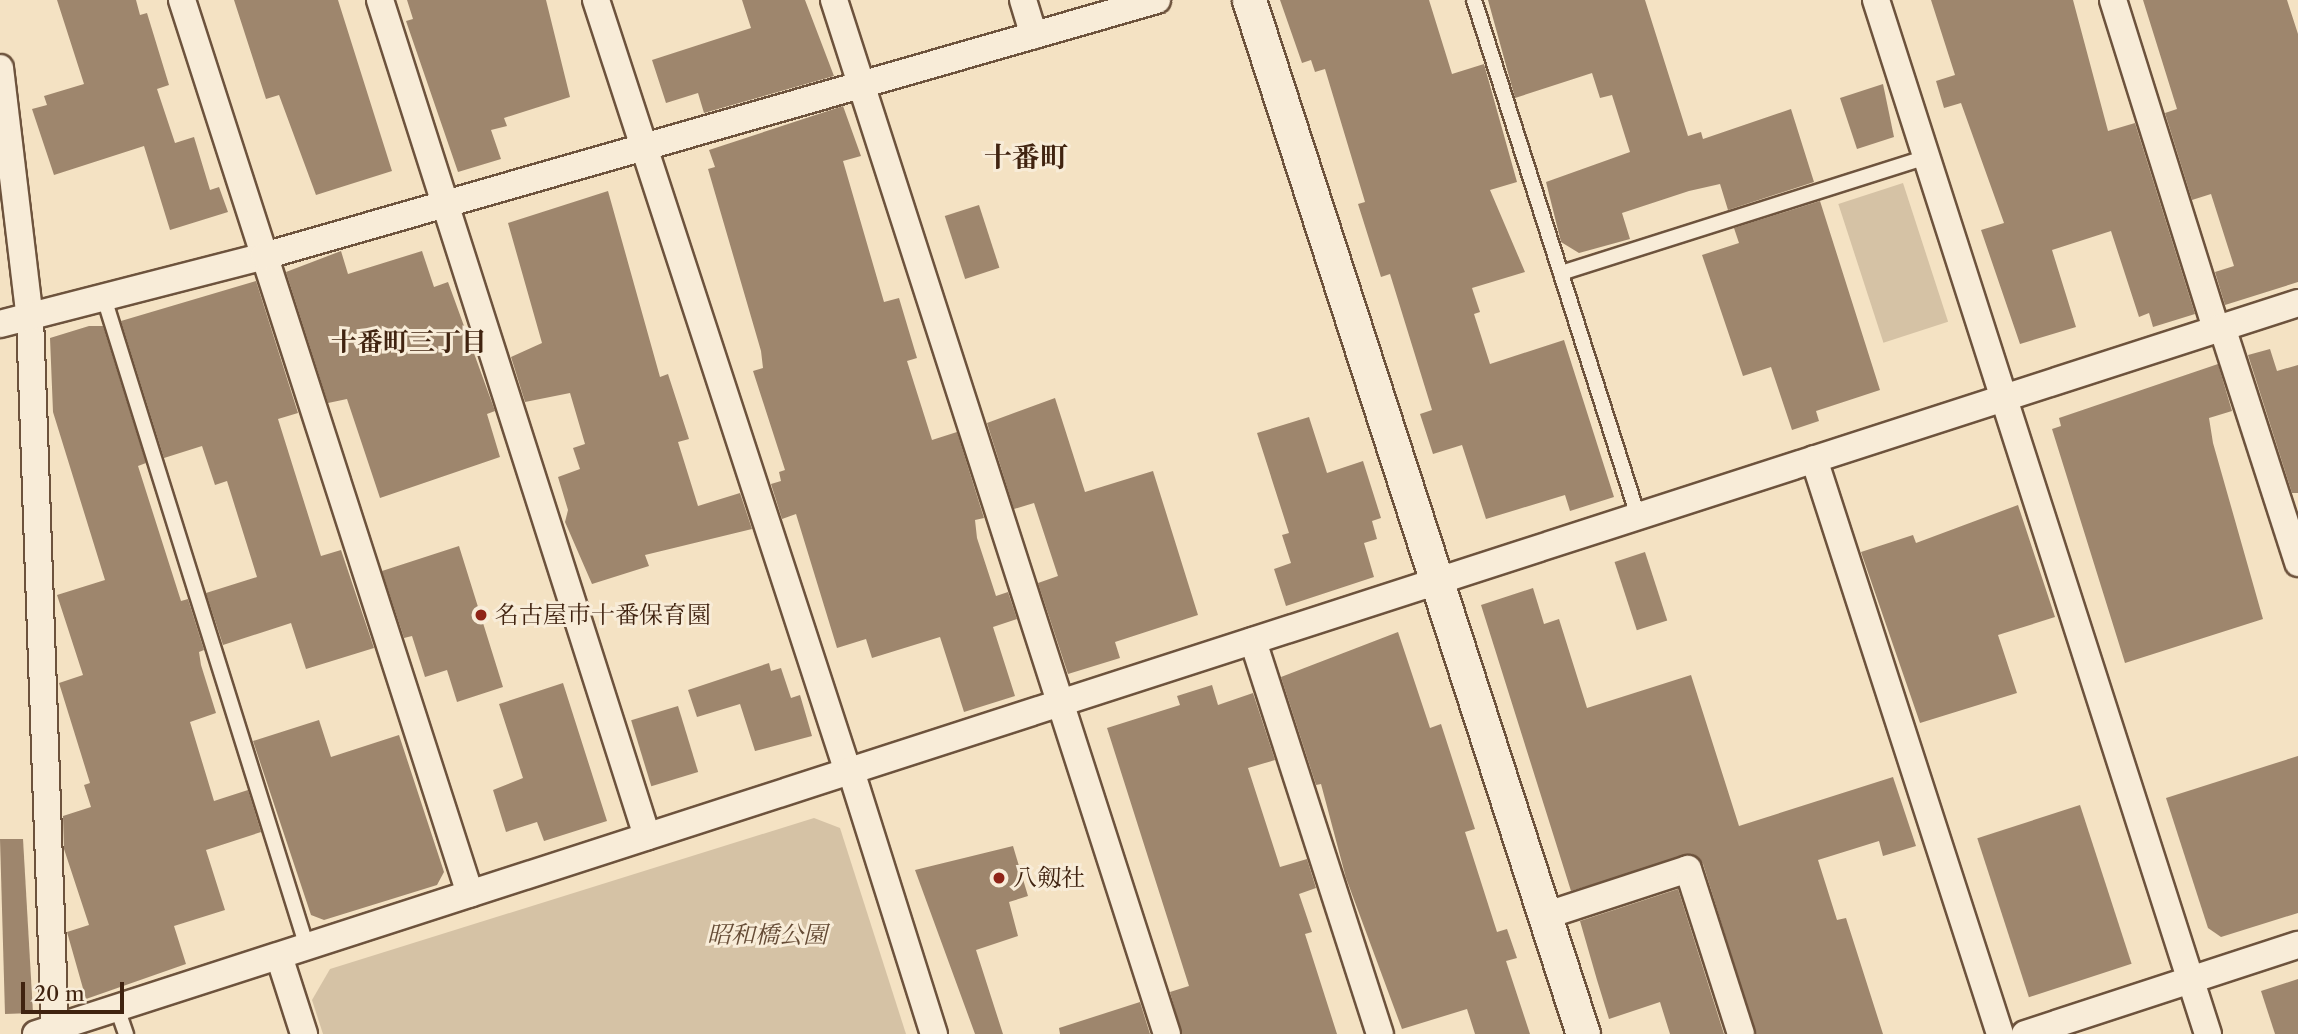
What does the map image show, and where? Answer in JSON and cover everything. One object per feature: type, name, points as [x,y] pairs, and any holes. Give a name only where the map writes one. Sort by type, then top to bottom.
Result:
[{"type":"street","points":[[182,0],[470,894]]},
{"type":"street","points":[[380,0],[647,836]]},
{"type":"street","points":[[596,0],[934,1034]]},
{"type":"street","points":[[834,0],[1167,1034]]},
{"type":"street","points":[[1023,0],[1034,35]]},
{"type":"street","points":[[0,324],[264,256],[643,144],[1157,0]]},
{"type":"street","points":[[1249,0],[1583,1034]]},
{"type":"street","points":[[1875,0],[2208,1034]]},
{"type":"street","points":[[2113,0],[2298,563]]},
{"type":"street","points":[[0,68],[30,318],[49,1032],[2298,303]]},
{"type":"street","points":[[1814,459],[2000,1034]]},
{"type":"street","points":[[1253,641],[1380,1034]]},
{"type":"street","points":[[1544,916],[1688,869],[1741,1034]]},
{"type":"street","points":[[2025,1034],[2298,945]]},
{"type":"street","points":[[279,956],[304,1034]]},
{"type":"lane","points":[[1474,0],[1638,516]]},
{"type":"lane","points":[[1561,274],[1926,157]]},
{"type":"lane","points":[[104,298],[307,947]]},
{"type":"lane","points":[[117,1008],[125,1034]]},
{"type":"green space","points":[[1903,183],[1948,322],[1883,343],[1838,204]]},
{"type":"green space","name":"昭和橋公園","points":[[814,818],[840,828],[906,1034],[323,1034],[312,1000],[330,969]]},
{"type":"building","points":[[57,0],[136,0],[140,15],[147,13],[169,85],[157,89],[175,143],[194,137],[210,190],[219,187],[228,212],[170,230],[144,146],[54,175],[32,109],[47,105],[44,96],[84,84]]},
{"type":"building","points":[[234,0],[338,0],[392,171],[316,195],[279,95],[266,99]]},
{"type":"building","points":[[407,0],[546,0],[570,97],[504,118],[507,126],[491,130],[501,159],[458,172],[406,21],[413,19]]},
{"type":"building","points":[[742,0],[805,0],[834,76],[704,113],[698,93],[666,103],[652,60],[751,28]]},
{"type":"building","points":[[1280,0],[1429,0],[1452,74],[1484,64],[1517,182],[1490,190],[1525,272],[1472,288],[1480,312],[1474,314],[1490,364],[1564,340],[1614,497],[1570,511],[1565,495],[1486,519],[1462,445],[1433,454],[1420,414],[1432,410],[1390,274],[1381,277],[1358,204],[1365,202],[1325,69],[1315,72],[1311,60],[1302,63]]},
{"type":"building","points":[[1488,0],[1645,0],[1688,136],[1701,132],[1703,139],[1791,109],[1814,182],[1728,210],[1720,184],[1689,191],[1622,213],[1630,239],[1579,253],[1561,242],[1546,182],[1630,152],[1612,95],[1600,98],[1592,73],[1515,98]]},
{"type":"building","points":[[1931,0],[2073,0],[2108,131],[2135,123],[2195,314],[2153,327],[2149,313],[2139,317],[2111,231],[2052,250],[2076,327],[2020,344],[1981,230],[2004,223],[1961,103],[1944,108],[1936,81],[1955,75]]},
{"type":"building","points":[[2143,0],[2287,0],[2298,34],[2298,282],[2225,305],[2215,272],[2234,266],[2211,194],[2192,200],[2165,113],[2177,109]]},
{"type":"building","points":[[1883,84],[1894,137],[1857,149],[1840,98]]},
{"type":"building","points":[[843,106],[861,156],[843,161],[884,302],[899,298],[917,358],[907,361],[932,440],[957,432],[984,518],[975,520],[977,538],[996,596],[1008,592],[1017,619],[993,627],[1015,696],[964,712],[940,637],[872,658],[866,639],[837,648],[796,514],[782,519],[771,484],[781,481],[779,472],[785,470],[753,371],[763,368],[761,351],[708,169],[715,167],[709,150]]},
{"type":"building","points":[[608,191],[660,377],[668,374],[689,439],[678,442],[698,506],[740,493],[752,529],[645,555],[649,566],[592,584],[565,522],[568,510],[558,477],[580,469],[573,448],[585,444],[570,393],[525,402],[511,357],[542,343],[508,223]]},
{"type":"building","points":[[1820,201],[1880,390],[1816,411],[1819,421],[1792,430],[1771,367],[1743,376],[1702,255],[1739,243],[1734,228]]},
{"type":"building","points":[[979,205],[999,268],[965,279],[945,216]]},
{"type":"building","points":[[341,251],[348,274],[422,251],[434,287],[448,282],[495,411],[487,414],[500,457],[380,498],[347,399],[328,403],[286,272]]},
{"type":"building","points":[[256,281],[298,413],[278,419],[321,556],[341,550],[374,648],[306,669],[291,623],[223,645],[206,593],[257,577],[227,481],[215,485],[202,446],[164,458],[121,321]]},
{"type":"building","points":[[89,326],[103,326],[146,463],[138,466],[181,601],[188,599],[204,650],[199,652],[201,665],[216,713],[190,722],[214,801],[248,790],[261,832],[206,850],[225,910],[174,926],[186,964],[86,999],[67,932],[89,925],[64,849],[63,816],[91,807],[84,785],[90,783],[59,683],[83,675],[57,595],[105,580],[53,412],[50,338]]},
{"type":"building","points":[[2270,349],[2277,371],[2298,365],[2298,493],[2292,493],[2248,355]]},
{"type":"building","points":[[2218,364],[2232,411],[2209,418],[2213,443],[2263,619],[2125,663],[2052,429],[2061,426],[2059,418]]},
{"type":"building","points":[[1055,398],[1085,492],[1153,471],[1198,615],[1115,642],[1120,658],[1068,674],[1038,583],[1058,576],[1034,503],[1014,509],[987,423]]},
{"type":"building","points":[[1309,417],[1327,473],[1363,461],[1381,518],[1372,521],[1377,539],[1364,543],[1374,577],[1286,606],[1274,569],[1291,563],[1282,535],[1289,533],[1257,433]]},
{"type":"building","points":[[2018,505],[2055,617],[1998,635],[2017,693],[1920,723],[1861,552],[1913,535],[1916,543]]},
{"type":"building","points":[[459,546],[503,687],[457,702],[447,670],[425,677],[412,636],[404,638],[382,571]]},
{"type":"building","points":[[1645,552],[1667,620],[1637,630],[1615,562]]},
{"type":"building","points":[[1533,588],[1544,624],[1559,619],[1587,708],[1691,675],[1739,826],[1893,777],[1916,846],[1883,856],[1879,841],[1818,860],[1837,920],[1846,918],[1883,1034],[1756,1034],[1703,864],[1692,854],[1571,891],[1481,605]]},
{"type":"building","points":[[1398,632],[1430,728],[1441,724],[1475,829],[1465,832],[1497,932],[1507,929],[1517,958],[1506,961],[1530,1034],[1475,1034],[1467,1009],[1402,1029],[1346,878],[1321,784],[1316,785],[1281,677]]},
{"type":"building","points":[[769,663],[771,671],[781,668],[791,698],[800,695],[812,736],[755,751],[740,704],[697,717],[688,690]]},
{"type":"building","points":[[563,683],[607,821],[544,841],[537,822],[506,832],[493,790],[523,778],[499,704]]},
{"type":"building","points":[[1212,685],[1218,705],[1253,693],[1275,760],[1248,768],[1280,867],[1307,859],[1316,888],[1299,894],[1312,932],[1305,934],[1337,1034],[1182,1034],[1170,992],[1189,986],[1107,728],[1180,705],[1177,696]]},
{"type":"building","points":[[678,706],[698,772],[651,786],[631,720]]},
{"type":"building","points":[[319,720],[331,757],[399,735],[444,872],[437,885],[324,920],[311,915],[253,741]]},
{"type":"building","points":[[2298,756],[2298,913],[2221,937],[2208,928],[2166,798]]},
{"type":"building","points":[[2080,805],[2132,964],[2029,997],[1977,838]]},
{"type":"building","points":[[0,839],[23,839],[33,1013],[5,1014]]},
{"type":"building","points":[[1013,846],[1028,896],[1009,902],[1018,936],[976,950],[1003,1034],[975,1034],[915,870]]},
{"type":"building","points":[[1678,889],[1724,1034],[1670,1034],[1660,1002],[1609,1019],[1580,921]]},
{"type":"building","points":[[2298,979],[2298,1034],[2275,1034],[2261,991]]},
{"type":"building","points":[[1140,1002],[1150,1034],[1060,1034],[1059,1028]]},
{"type":"place","name":"名古屋市十番保育園","points":[[481,615]]},
{"type":"place","name":"八剱社","points":[[999,878]]},
{"type":"district","name":"十番町","points":[[1026,157]]},
{"type":"district","name":"十番町三丁目","points":[[409,343]]}]
